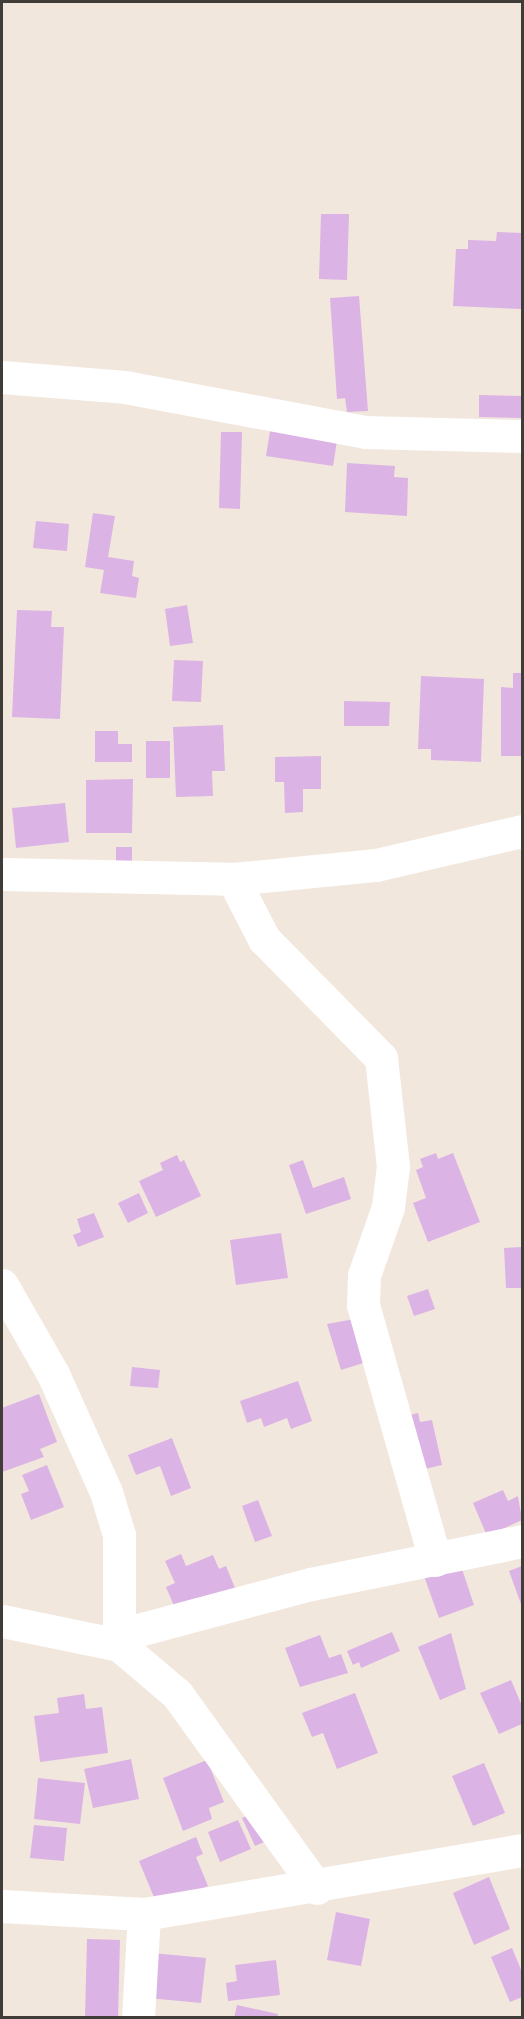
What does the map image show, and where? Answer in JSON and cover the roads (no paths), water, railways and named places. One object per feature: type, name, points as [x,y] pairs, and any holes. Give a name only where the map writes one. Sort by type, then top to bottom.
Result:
[{"type":"street","points":[[2,377],[125,387],[365,432],[522,436]]},
{"type":"street","points":[[2,874],[233,879],[376,865],[522,831]]},
{"type":"street","points":[[233,879],[264,939],[381,1058],[393,1166],[388,1207],[364,1275],[363,1305],[435,1560]]},
{"type":"street","points":[[2,1285],[53,1374],[106,1492],[119,1535],[119,1640],[177,1694],[317,1888]]},
{"type":"street","points":[[2,1621],[119,1640],[311,1584],[522,1541]]},
{"type":"street","points":[[2,1906],[144,1914],[317,1888],[522,1850]]},
{"type":"street","points":[[138,2018],[144,1914]]}]
